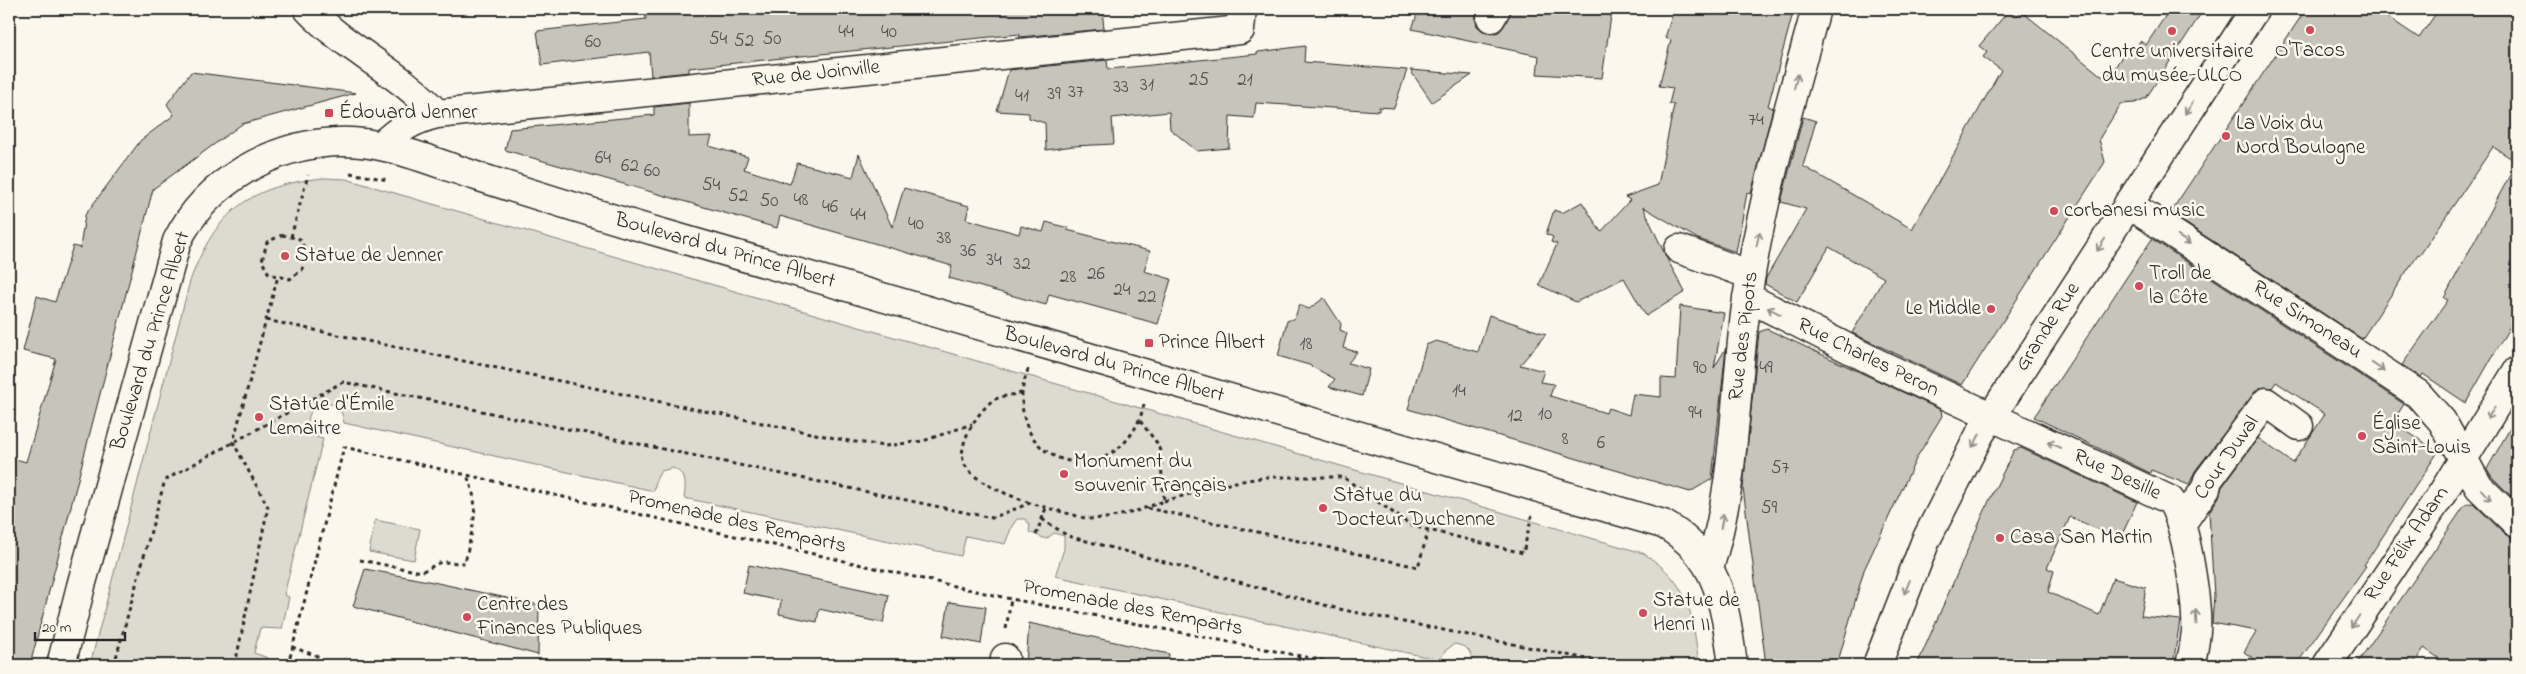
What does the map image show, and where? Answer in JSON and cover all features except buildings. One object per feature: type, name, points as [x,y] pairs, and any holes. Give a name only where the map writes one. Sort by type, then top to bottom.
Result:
[{"type":"street","points":[[308,9],[337,36],[410,86],[437,114]]},
{"type":"street","name":"Rue de Joinville","points":[[381,146],[396,130],[409,123],[437,114],[1240,30],[1242,9]]},
{"type":"street","name":"Rue des Pipots","points":[[1708,568],[1720,533],[1727,491],[1749,286],[1786,121],[1816,9]]},
{"type":"street","name":"Grande Rue","points":[[1877,665],[1926,540],[1968,454],[2255,9]]},
{"type":"street","name":"Boulevard du Prince Albert","points":[[61,665],[81,586],[177,241],[184,226],[214,190],[245,170],[281,154],[304,147],[336,142],[381,146],[568,206],[1663,524],[1690,542],[1708,568]]},
{"type":"street","name":"Rue Simoneau","points":[[2128,204],[2418,394],[2442,420],[2462,460],[2488,498],[2517,524]]},
{"type":"street","name":"Rue Charles Peron","points":[[1679,249],[1749,286],[1879,364],[1991,416]]},
{"type":"street","name":"Rue Félix Adam","points":[[2327,665],[2462,460],[2517,371]]},
{"type":"street","name":"Cour Duval","points":[[2182,523],[2206,488],[2208,480],[2266,402],[2299,426]]},
{"type":"street","name":"Rue Desille","points":[[1991,416],[2164,496],[2175,505],[2182,523],[2195,606],[2196,630],[2190,665]]},
{"type":"street","points":[[1708,568],[1724,605],[1733,665]]},
{"type":"path","points":[[282,235],[300,239],[306,252],[302,270],[290,279],[278,276],[269,274],[262,261],[267,242],[282,235]]},
{"type":"path","points":[[235,665],[268,507],[233,442],[278,276]]},
{"type":"path","points":[[266,320],[849,442],[885,446],[923,441],[972,424]]},
{"type":"path","points":[[1034,341],[1022,393],[1023,412],[1029,431],[1052,456],[1078,462],[1093,461],[1110,456],[1128,438],[1140,421],[1152,375]]},
{"type":"path","points":[[114,665],[166,480],[343,382],[992,518],[1030,503]]},
{"type":"path","points":[[1022,393],[993,400],[972,424],[962,453],[965,466],[975,477],[1030,503],[1088,519],[1121,515],[1164,500],[1267,477],[1343,478],[1412,526],[1428,532],[1523,553],[1533,511]]},
{"type":"path","points":[[1140,421],[1157,443],[1160,451],[1164,500]]},
{"type":"path","name":"Promenade des Remparts","points":[[288,665],[344,447],[1011,599],[1346,665]]},
{"type":"path","points":[[360,560],[421,572],[441,562],[465,563],[476,508],[475,492],[466,475]]},
{"type":"path","points":[[1036,535],[1046,508]]},
{"type":"path","points":[[1145,508],[1418,567],[1428,532]]},
{"type":"path","points":[[1042,519],[1068,536],[1339,609],[1617,665]]},
{"type":"path","points":[[1007,623],[1011,599]]},
{"type":"path","points":[[292,647],[318,656],[323,665]]},
{"type":"path","points":[[1296,655],[1307,665]]},
{"type":"shaded area","points":[[324,178],[346,179],[1643,553],[1671,576],[1680,588],[1691,615],[1699,665],[1480,665],[1472,662],[1467,649],[1454,644],[1444,652],[1440,660],[1055,576],[1064,549],[1064,536],[1054,533],[1046,539],[1029,532],[1030,525],[1025,519],[1017,519],[1005,544],[966,536],[961,556],[684,498],[683,477],[673,468],[661,471],[656,480],[654,491],[344,423],[338,408],[325,403],[314,405],[309,417],[308,424],[313,436],[323,439],[284,595],[289,597],[282,629],[260,628],[254,653],[268,658],[266,665],[90,665],[190,281],[200,257],[211,237],[224,220],[239,206],[256,195],[275,187]]},
{"type":"shaded area","points":[[375,520],[420,529],[414,560],[369,552]]},
{"type":"place","name":"O'Tacos","points":[[2310,30]]},
{"type":"place","name":"Centre universitaire du musée-ULCO","points":[[2172,31]]},
{"type":"place","name":"Édouard Jenner","points":[[329,113]]},
{"type":"place","name":"La Voix du Nord Boulogne","points":[[2226,136]]},
{"type":"place","name":"corbanesi music","points":[[2054,211]]},
{"type":"place","name":"Statue de Jenner","points":[[285,256]]},
{"type":"place","name":"Troll de la Côte","points":[[2139,286]]},
{"type":"place","name":"Le Middle","points":[[1991,309]]},
{"type":"place","name":"Prince Albert","points":[[1149,343]]},
{"type":"place","name":"Statue d'Émile Lemaitre","points":[[259,417]]},
{"type":"place","name":"Église Saint-Louis","points":[[2362,436]]},
{"type":"place","name":"Monument du souvenir Français","points":[[1064,474]]},
{"type":"place","name":"Statue du Docteur Duchenne","points":[[1323,508]]},
{"type":"place","name":"Casa San Martin","points":[[2000,538]]},
{"type":"place","name":"Statue de Henri II","points":[[1643,613]]},
{"type":"place","name":"Centre des Finances Publiques","points":[[467,617]]}]
